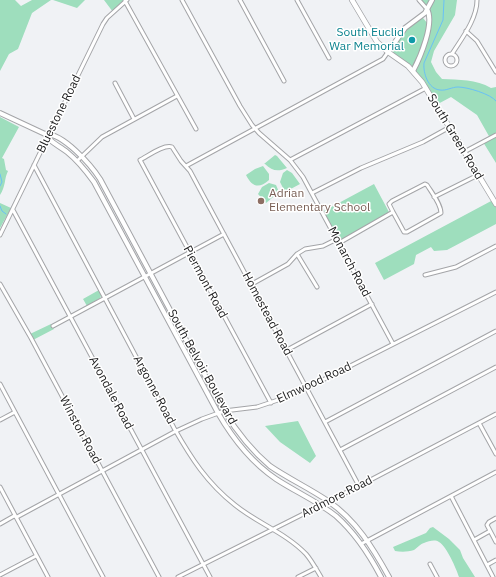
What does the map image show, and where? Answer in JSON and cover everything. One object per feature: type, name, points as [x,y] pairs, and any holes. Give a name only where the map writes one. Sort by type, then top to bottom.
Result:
[{"type":"main road","name":"South Green Road","points":[[352,0],[373,36],[388,52],[414,71],[426,88],[496,204]]},
{"type":"street","name":"Monarch Road","points":[[182,0],[240,106],[254,128],[290,160],[303,177],[393,344]]},
{"type":"street","points":[[240,0],[284,81]]},
{"type":"street","points":[[297,0],[329,58]]},
{"type":"street","points":[[414,71],[429,26],[428,9],[419,0]]},
{"type":"street","points":[[186,166],[383,58],[405,28],[423,15],[428,9],[432,0]]},
{"type":"street","points":[[452,54],[457,57],[458,61],[454,65],[450,66],[447,64],[445,59],[447,56],[452,54],[466,31],[476,10],[476,0]]},
{"type":"street","points":[[126,1],[196,129]]},
{"type":"street","name":"Bluestone Road","points":[[0,236],[1,231],[34,165],[47,135],[103,24],[107,18],[126,1]]},
{"type":"street","points":[[418,18],[423,18],[429,26]]},
{"type":"street","points":[[466,31],[477,41],[496,72]]},
{"type":"street","points":[[115,83],[134,119]]},
{"type":"street","points":[[290,160],[426,88]]},
{"type":"street","points":[[77,161],[102,137],[177,96]]},
{"type":"street","name":"South Belvoir Boulevard","points":[[0,112],[66,143],[91,166],[100,179],[224,411],[239,434],[266,463],[329,501],[358,528],[389,577]]},
{"type":"street","points":[[312,193],[361,168],[423,142],[450,127]]},
{"type":"street","name":"South Belvoir Boulevard","points":[[47,135],[77,161],[94,182],[144,277],[232,436],[254,461],[277,479],[321,505],[337,517],[361,544],[381,577]]},
{"type":"street","points":[[464,152],[496,135]]},
{"type":"street","name":"Homestead Road","points":[[170,146],[174,149],[181,161],[190,171],[252,284],[359,486]]},
{"type":"street","name":"Piermont Road","points":[[170,146],[164,147],[140,160],[271,403]]},
{"type":"street","name":"Argonne Road","points":[[34,165],[176,431],[197,466],[209,482],[236,506],[298,547],[311,560],[321,577]]},
{"type":"street","points":[[434,197],[478,174]]},
{"type":"street","points":[[422,185],[427,185],[441,210],[441,213],[407,232],[403,231],[393,212],[389,206],[390,202],[422,185]]},
{"type":"street","name":"Avondale Road","points":[[12,210],[210,577]]},
{"type":"street","points":[[252,284],[285,267],[298,254],[305,250],[338,241],[393,212]]},
{"type":"street","points":[[53,326],[224,234]]},
{"type":"street","points":[[425,276],[456,268],[496,246]]},
{"type":"street","points":[[298,254],[317,287]]},
{"type":"street","name":"Winston Road","points":[[0,284],[159,577]]},
{"type":"street","name":"Elmwood Road","points":[[0,524],[59,495],[202,418],[224,411],[250,408],[271,403],[293,395],[496,292]]},
{"type":"street","points":[[287,350],[372,304]]},
{"type":"street","points":[[325,422],[496,331]]},
{"type":"street","points":[[340,450],[496,367]]},
{"type":"street","points":[[0,384],[104,577]]},
{"type":"street","points":[[0,420],[15,412]]},
{"type":"street","name":"Ardmore Road","points":[[178,577],[359,486],[496,414]]},
{"type":"street","points":[[479,423],[496,454]]},
{"type":"street","points":[[361,544],[496,472]]},
{"type":"street","points":[[0,487],[48,577]]},
{"type":"street","points":[[451,496],[493,577]]},
{"type":"street","points":[[496,518],[488,523],[487,526],[496,542]]},
{"type":"street","points":[[474,540],[490,531]]},
{"type":"street","points":[[0,575],[36,556]]},
{"type":"street","points":[[487,565],[496,560]]},
{"type":"street","points":[[430,564],[437,577]]},
{"type":"street","points":[[298,577],[316,568]]},
{"type":"green space","points":[[0,0],[15,0],[21,6],[32,0],[51,0],[32,13],[18,49],[9,54],[0,71]]},
{"type":"green space","points":[[53,0],[85,0],[77,8]]},
{"type":"green space","points":[[104,0],[127,0],[113,12]]},
{"type":"green space","points":[[419,0],[457,0],[455,15],[434,51],[431,62],[436,72],[442,79],[467,80],[491,88],[496,87],[496,163],[483,142],[490,138],[477,115],[451,97],[436,105],[418,76],[388,52],[401,32],[421,18],[423,18],[428,24],[429,15]]},
{"type":"green space","points":[[0,117],[19,127],[2,158],[4,159],[6,170],[8,171],[0,195]]},
{"type":"green space","points":[[275,155],[287,168],[275,170],[264,164]]},
{"type":"green space","points":[[263,166],[269,174],[269,180],[259,186],[253,184],[246,175]]},
{"type":"green space","points":[[287,170],[292,173],[300,184],[287,191],[284,190],[280,182],[283,173]]},
{"type":"green space","points":[[269,183],[276,185],[279,192],[266,203],[258,194],[262,187]]},
{"type":"green space","points":[[374,184],[390,214],[339,243],[322,212]]},
{"type":"green space","points":[[493,200],[496,204],[496,224],[447,250],[434,251],[431,247],[416,255],[414,264],[384,280],[375,263]]},
{"type":"green space","points":[[0,203],[11,208],[0,228]]},
{"type":"green space","points":[[99,290],[101,296],[100,298],[87,306],[83,299]]},
{"type":"green space","points":[[51,324],[54,329],[33,340],[30,334]]},
{"type":"green space","points":[[298,421],[316,456],[310,463],[280,442],[265,426]]},
{"type":"green space","points":[[433,527],[449,539],[460,550],[463,558],[475,577],[459,577],[448,553],[437,541],[420,545],[412,551],[395,551],[393,547],[426,533]]},
{"type":"waterway","points":[[444,0],[443,20],[424,63],[425,76],[429,84],[436,89],[442,90],[458,87],[467,88],[484,93],[496,101]]},
{"type":"waterway","points":[[0,174],[2,182],[0,186]]},
{"type":"waterway","points":[[0,206],[2,211],[6,214]]},
{"type":"place","name":"South Euclid War Memorial","points":[[412,40]]},
{"type":"place","name":"Adrian Elementary School","points":[[261,201]]}]
